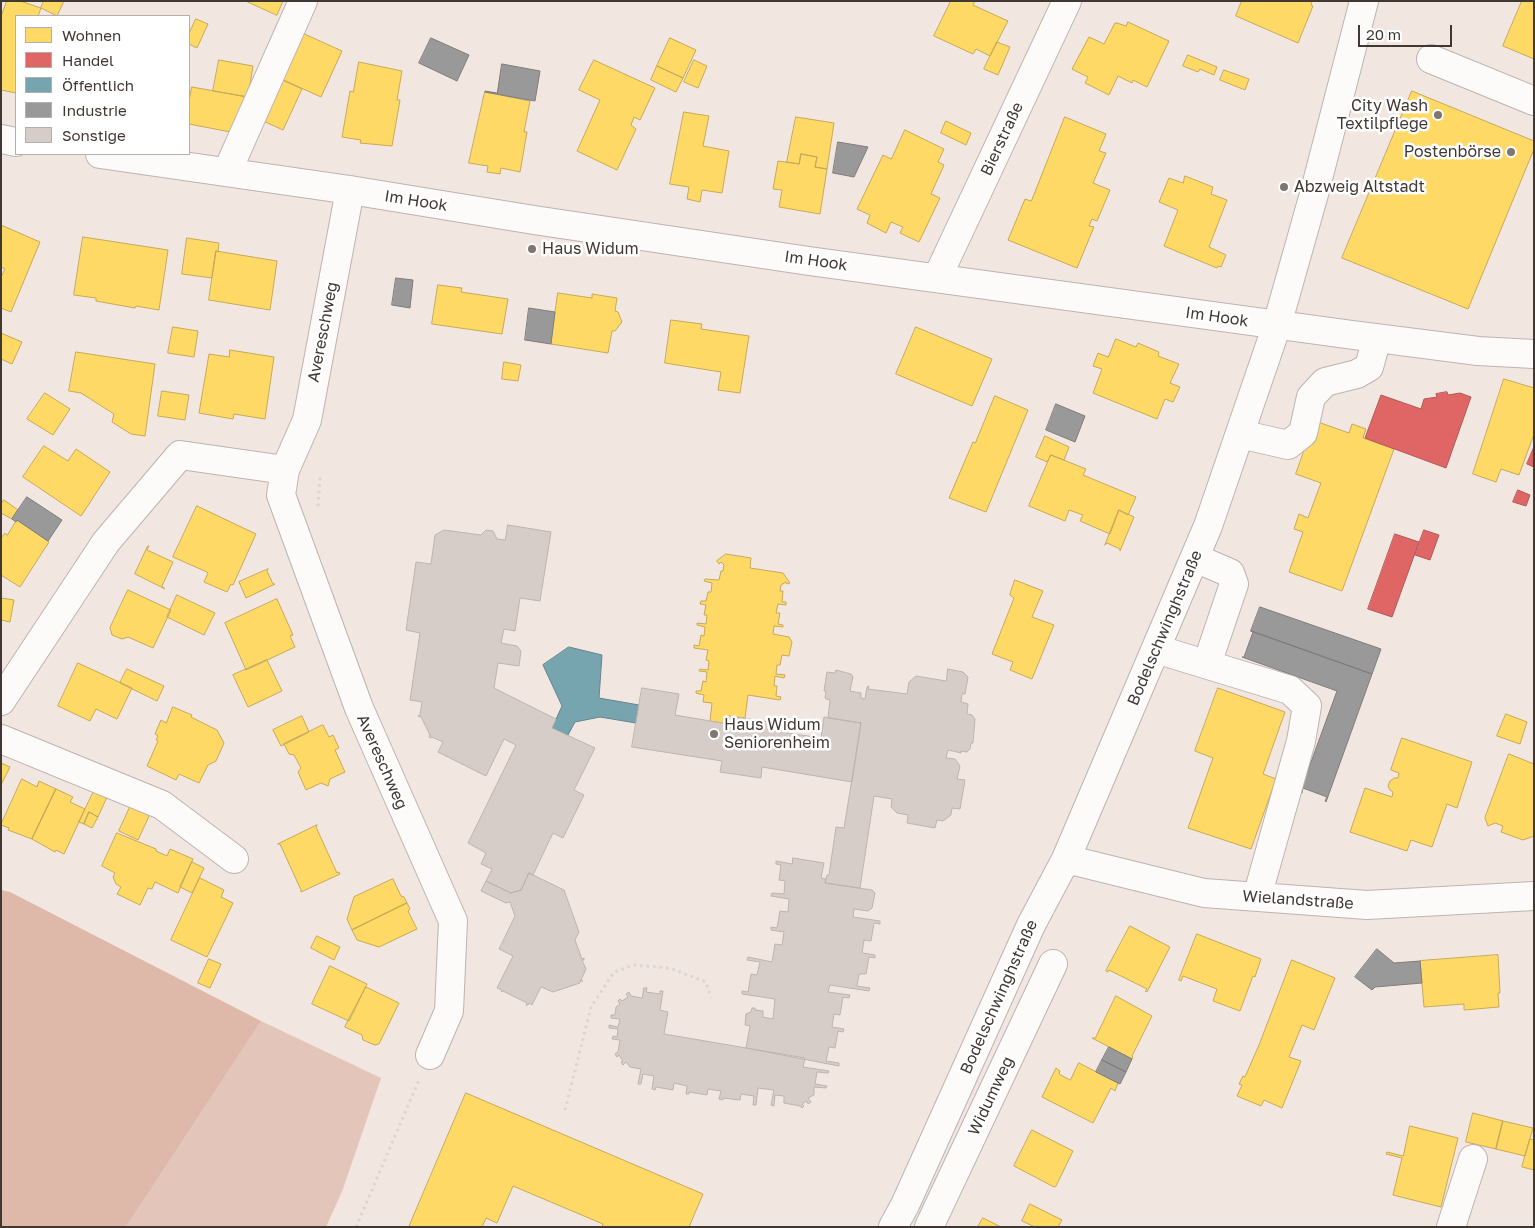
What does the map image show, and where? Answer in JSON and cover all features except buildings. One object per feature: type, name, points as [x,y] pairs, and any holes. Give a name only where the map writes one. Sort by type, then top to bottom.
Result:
[{"type":"street","points":[[227,172],[303,1]]},
{"type":"street","name":"Bierstraße","points":[[937,278],[1067,1]]},
{"type":"street","name":"Bodelschwinghstraße","points":[[893,1227],[1031,925],[1066,859],[1208,526],[1277,325],[1314,194],[1364,1]]},
{"type":"street","points":[[1431,59],[1534,101]]},
{"type":"street","points":[[1,140],[15,142]]},
{"type":"street","name":"Im Hook","points":[[107,155],[350,190],[534,220],[937,278],[1277,325],[1478,351],[1521,354]]},
{"type":"street","name":"Avereschweg","points":[[350,190],[307,420],[285,470],[281,495],[358,708],[453,921],[449,1011],[430,1055]]},
{"type":"street","points":[[1240,434],[1288,445],[1303,434],[1310,397],[1325,382],[1358,374],[1369,367],[1377,338]]},
{"type":"street","points":[[1,701],[106,542],[180,455],[285,470]]},
{"type":"street","points":[[1195,558],[1230,573],[1234,584],[1208,664]]},
{"type":"street","points":[[1156,648],[1290,690],[1307,706],[1301,740],[1257,897]]},
{"type":"street","points":[[1,739],[162,805],[234,860]]},
{"type":"street","name":"Wielandstraße","points":[[1066,859],[1204,893],[1367,905],[1534,896]]},
{"type":"street","name":"Widumweg","points":[[929,1227],[1052,964]]},
{"type":"street","points":[[1451,1227],[1473,1160]]},
{"type":"path","points":[[565,1110],[591,1007],[614,972],[634,965],[670,968],[706,982],[711,998]]},
{"type":"path","points":[[356,1227],[430,1055]]},
{"type":"shaded area","points":[[1,890],[10,892],[261,1021],[126,1227],[1,1227]]},
{"type":"shaded area","points":[[261,1021],[381,1078],[343,1189],[326,1227],[126,1227]]},
{"type":"place","name":"City Wash Textilpflege","points":[[1438,115]]},
{"type":"place","name":"Postenbörse","points":[[1511,152]]},
{"type":"place","name":"Abzweig Altstadt","points":[[1284,187]]},
{"type":"place","name":"Haus Widum","points":[[532,249]]},
{"type":"place","name":"Haus Widum Seniorenheim","points":[[714,734]]}]
